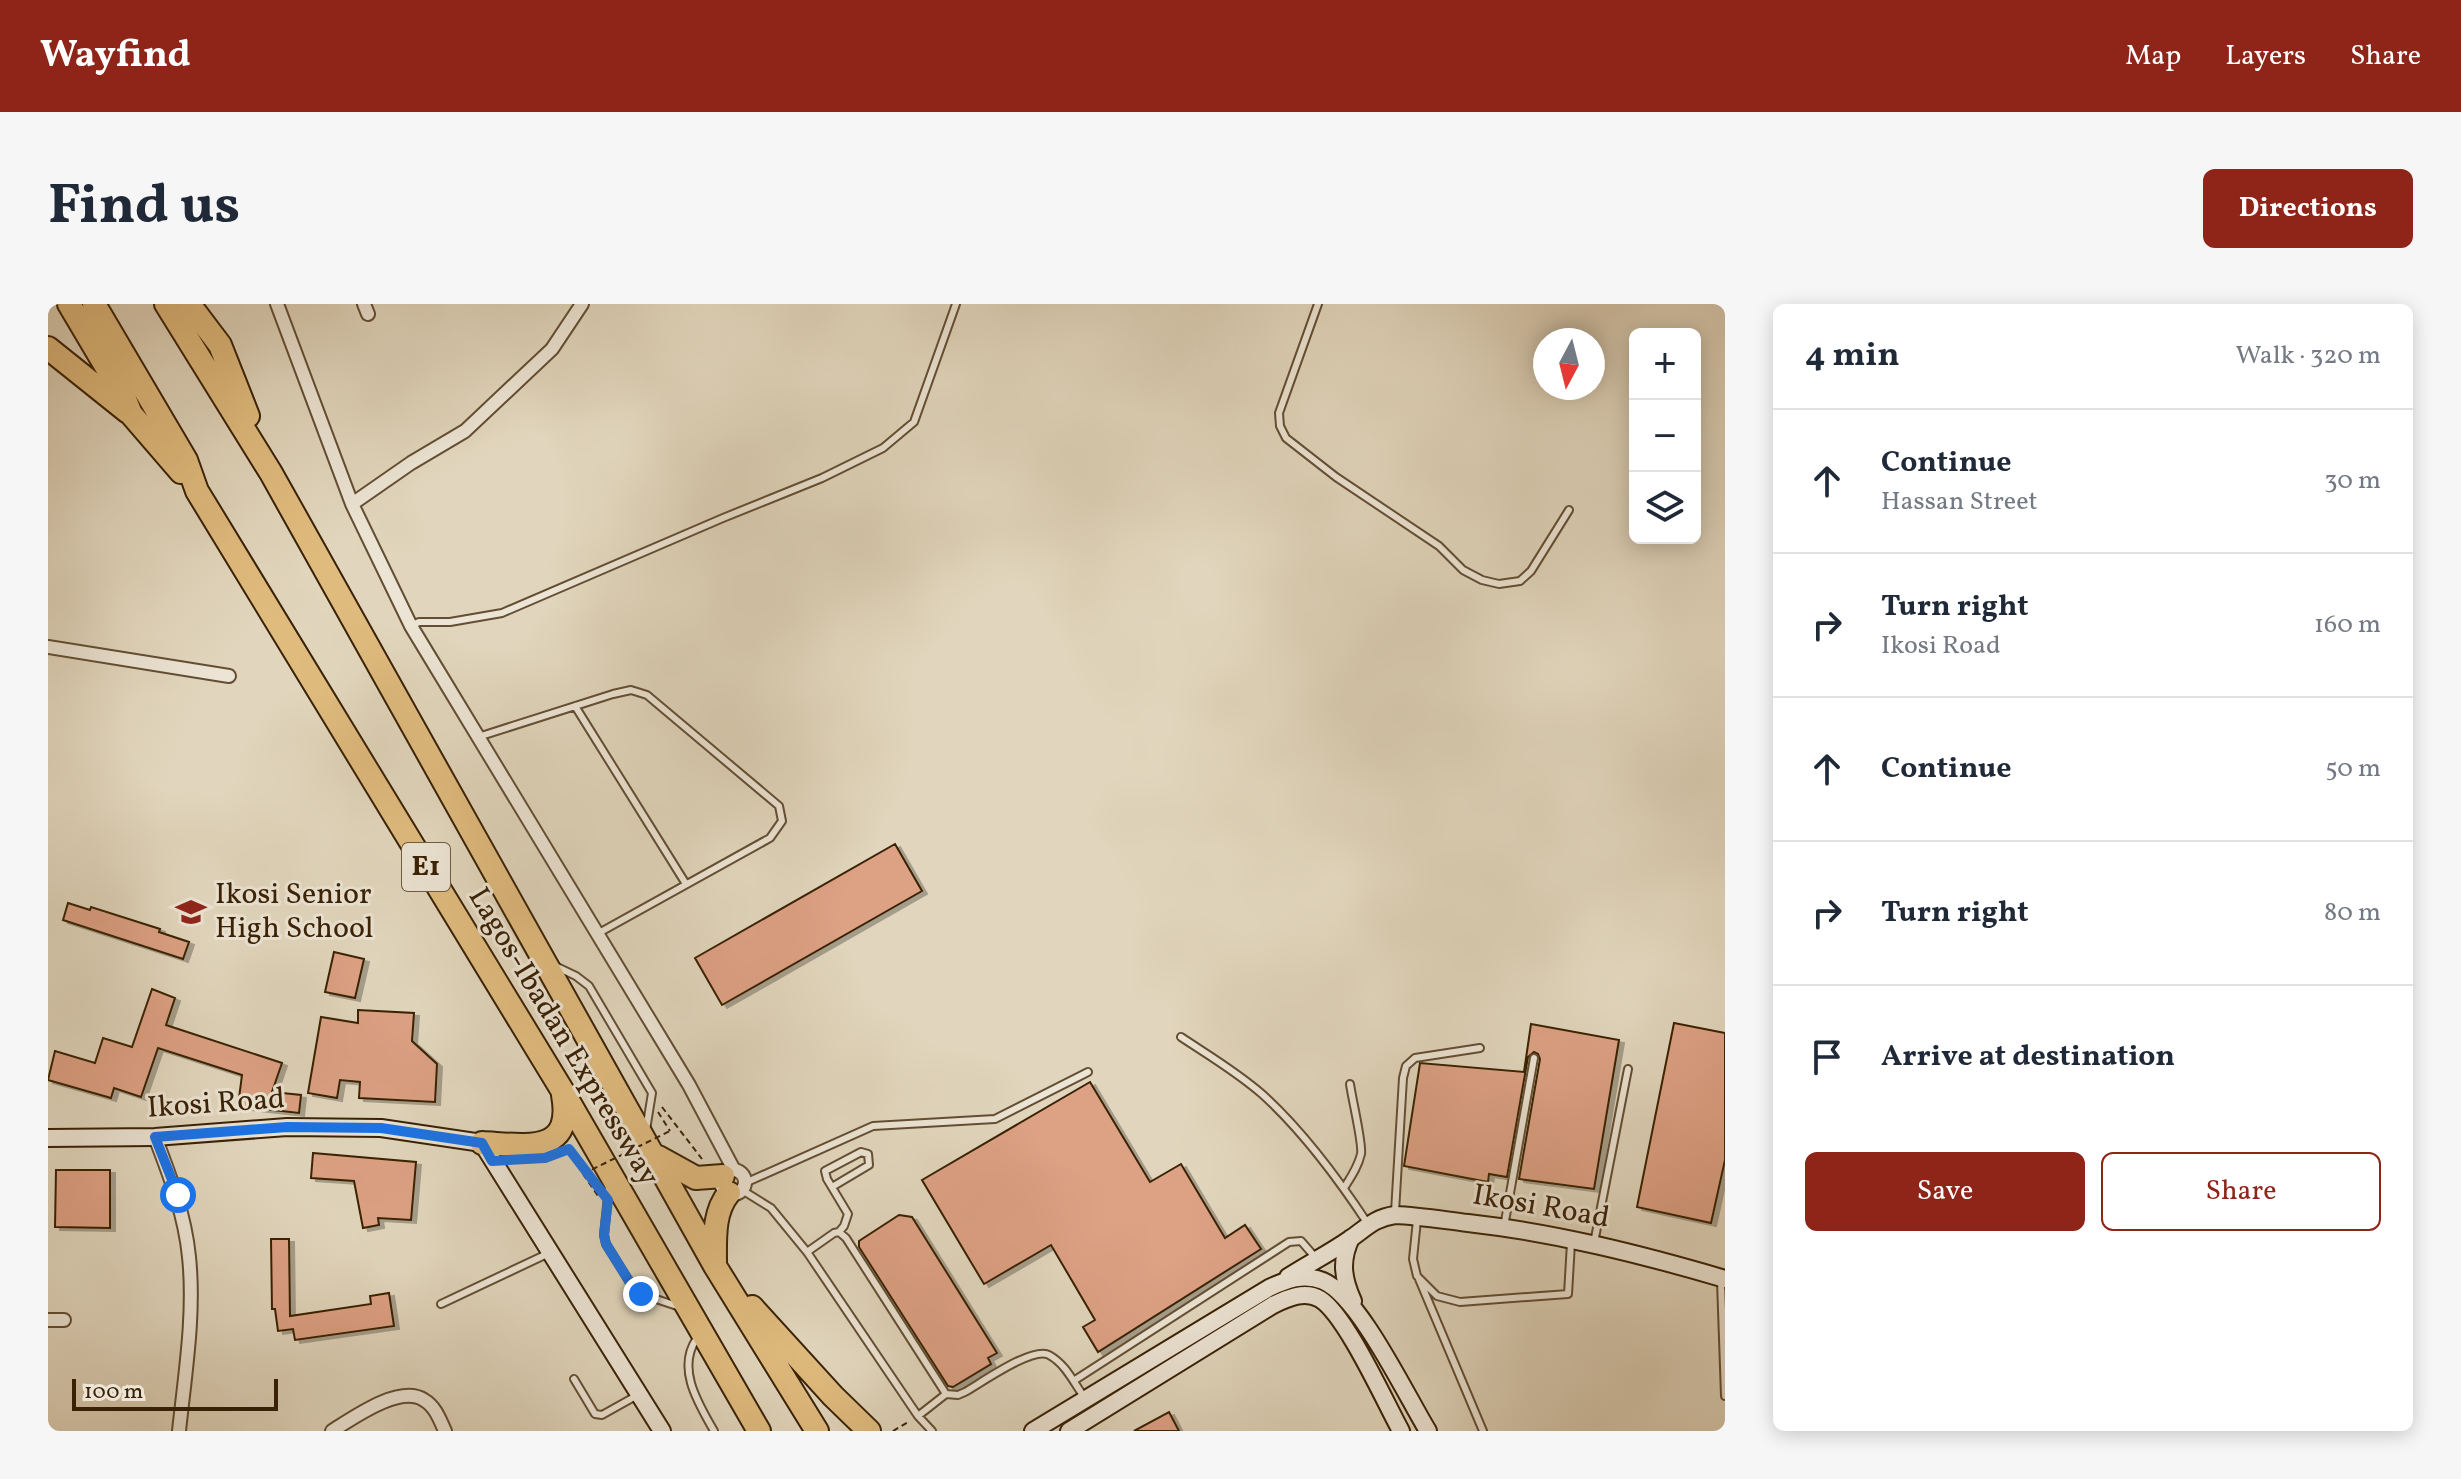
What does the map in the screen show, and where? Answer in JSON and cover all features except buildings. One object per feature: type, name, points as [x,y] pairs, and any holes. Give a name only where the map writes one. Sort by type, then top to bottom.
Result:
[{"type":"highway","points":[[69,304],[131,414]]},
{"type":"highway","name":"Lagos-Ibadan Expressway","points":[[94,304],[186,460],[197,491],[562,1090],[759,1431]]},
{"type":"highway","name":"Lagos-Ibadan Expressway","points":[[166,304],[271,473],[715,1266],[817,1431]]},
{"type":"highway","points":[[189,304],[220,345]]},
{"type":"highway","points":[[209,304],[220,345],[271,473]]},
{"type":"highway","points":[[48,348],[131,414],[197,491]]},
{"type":"highway","points":[[482,1143],[529,1144],[558,1136],[564,1126],[566,1112],[562,1090]]},
{"type":"highway","points":[[649,1146],[678,1171],[696,1178],[733,1178],[721,1202],[716,1225],[715,1266],[833,1396],[869,1431]]},
{"type":"street","points":[[277,304],[352,504],[411,626],[689,1085],[733,1178]]},
{"type":"street","points":[[352,504],[411,463],[465,431],[552,349],[582,304]]},
{"type":"street","points":[[48,647],[229,676]]},
{"type":"street","name":"Ikosi Road","points":[[48,1138],[155,1137],[287,1127],[381,1128],[482,1143]]},
{"type":"street","points":[[155,1137],[178,1195],[189,1257],[189,1330],[179,1431]]},
{"type":"street","points":[[482,1143],[662,1431]]},
{"type":"street","name":"Ikosi Road","points":[[1033,1431],[1269,1288],[1294,1276],[1381,1217],[1417,1216],[1571,1238],[1723,1278]]},
{"type":"street","points":[[1325,1304],[1343,1272],[1351,1238]]},
{"type":"street","points":[[1343,1272],[1345,1286],[1359,1314],[1428,1431]]},
{"type":"street","points":[[1295,1296],[1294,1276],[1321,1280],[1336,1289],[1359,1314]]},
{"type":"street","points":[[1069,1431],[1273,1305],[1295,1296],[1311,1296],[1325,1304],[1351,1340],[1401,1431]]},
{"type":"street","points":[[48,1320],[64,1320]]},
{"type":"street","points":[[332,1431],[377,1404],[409,1395],[423,1399],[433,1408],[445,1431]]},
{"type":"lane","points":[[411,626],[419,622],[450,622],[502,613],[822,478],[883,448],[914,422],[956,304]]},
{"type":"lane","points":[[1318,304],[1279,413],[1280,426],[1286,438],[1336,477],[1439,546],[1463,570],[1482,580],[1511,585],[1520,581],[1531,571],[1569,510]]},
{"type":"lane","points":[[478,737],[631,690],[647,695],[779,806],[782,821],[770,838],[597,934]]},
{"type":"lane","points":[[575,706],[686,884]]},
{"type":"lane","points":[[546,962],[589,986],[651,1096],[649,1146]]},
{"type":"lane","points":[[1181,1037],[1261,1093],[1301,1134],[1368,1224]]},
{"type":"lane","points":[[1395,1215],[1406,1066],[1415,1058],[1480,1048]]},
{"type":"lane","points":[[1504,1227],[1534,1058]]},
{"type":"lane","points":[[1594,1243],[1628,1069]]},
{"type":"lane","points":[[733,1178],[873,1126],[995,1119],[1088,1072]]},
{"type":"lane","points":[[1344,1188],[1357,1167],[1362,1144],[1350,1084]]},
{"type":"lane","points":[[807,1252],[839,1232],[848,1214],[832,1187],[825,1171],[861,1152],[868,1154],[869,1165],[832,1187]]},
{"type":"lane","points":[[611,1175],[604,1235],[606,1244],[634,1289],[689,1310]]},
{"type":"lane","points":[[733,1178],[771,1208],[807,1252],[918,1416],[932,1431]]},
{"type":"lane","points":[[1417,1216],[1413,1259],[1417,1276],[1483,1431]]},
{"type":"lane","points":[[839,1232],[846,1238],[946,1394]]},
{"type":"lane","points":[[1417,1276],[1437,1296],[1460,1302],[1568,1294],[1571,1238]]},
{"type":"lane","points":[[1075,1380],[1289,1242],[1301,1241],[1316,1259]]},
{"type":"lane","points":[[441,1304],[551,1253]]},
{"type":"lane","points":[[1723,1278],[1725,1396]]},
{"type":"lane","points":[[702,1332],[688,1357],[688,1371],[700,1407],[714,1431]]},
{"type":"lane","points":[[918,1416],[946,1394],[965,1392],[1027,1357],[1041,1353],[1052,1357],[1075,1380],[1085,1398]]},
{"type":"lane","points":[[574,1379],[595,1414],[602,1415],[639,1394]]},
{"type":"path","points":[[651,1096],[706,1165],[733,1178]]},
{"type":"path","points":[[607,1204],[583,1174],[670,1131],[651,1096]]},
{"type":"path","points":[[556,1155],[569,1149],[607,1204]]},
{"type":"path","points":[[893,1431],[918,1416]]},
{"type":"place","name":"Ikosi Senior High School","points":[[191,912]]},
{"type":"route","points":[[178,1195],[155,1137],[287,1127],[381,1128],[482,1143],[492,1161],[545,1158],[569,1149],[608,1200],[604,1235],[606,1244],[634,1289],[641,1294]]}]
